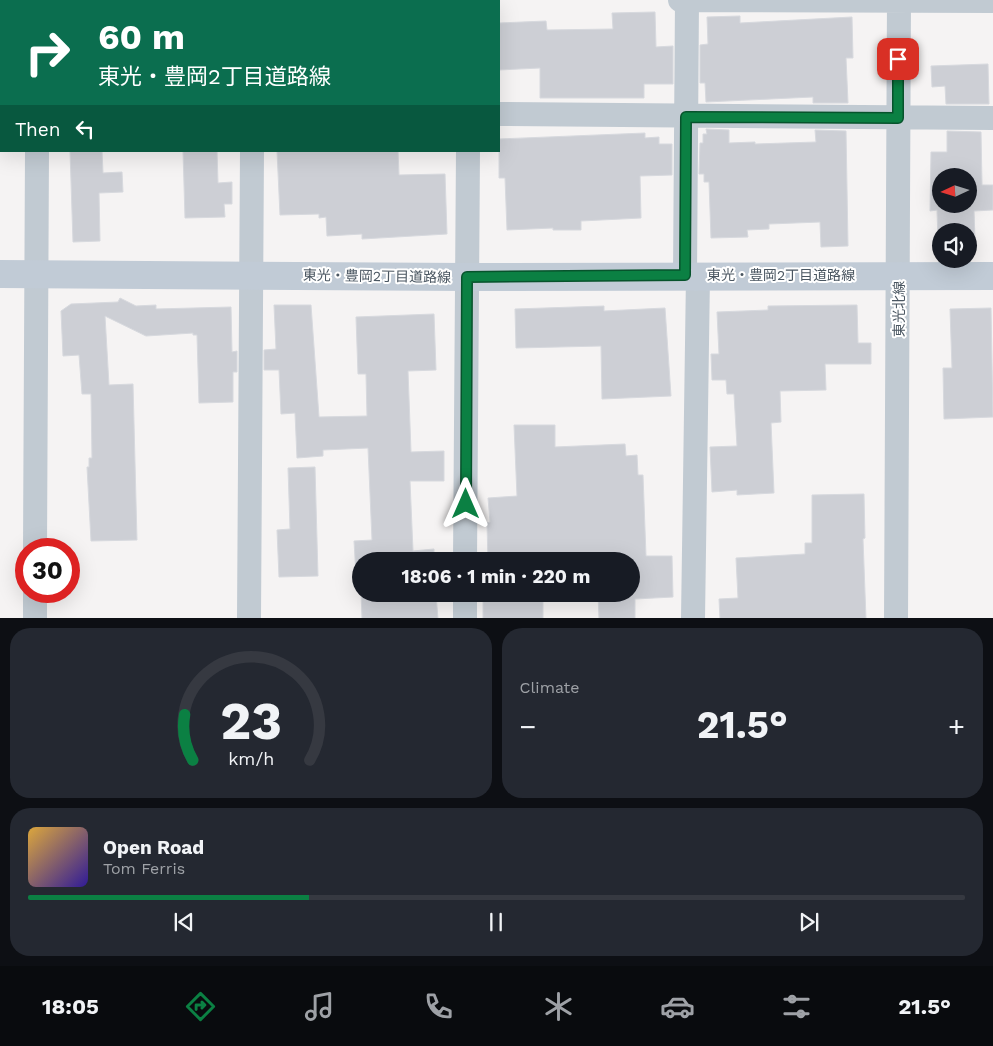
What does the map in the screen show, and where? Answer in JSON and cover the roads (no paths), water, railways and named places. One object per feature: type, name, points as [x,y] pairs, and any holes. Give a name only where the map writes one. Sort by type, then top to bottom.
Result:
[{"type":"street","points":[[680,0],[993,1]]},
{"type":"street","points":[[687,0],[686,117],[692,275],[693,618]]},
{"type":"street","name":"東光北線","points":[[896,618],[899,276],[898,0]]},
{"type":"street","points":[[500,114],[993,118]]},
{"type":"street","points":[[35,538],[37,152]]},
{"type":"street","points":[[248,618],[252,152]]},
{"type":"street","points":[[465,552],[468,152]]},
{"type":"street","name":"東光・豊岡2丁目道路線","points":[[0,274],[252,274],[467,277],[692,275],[993,276]]},
{"type":"street","points":[[465,602],[465,618]]},
{"type":"street","points":[[35,603],[35,618]]}]
